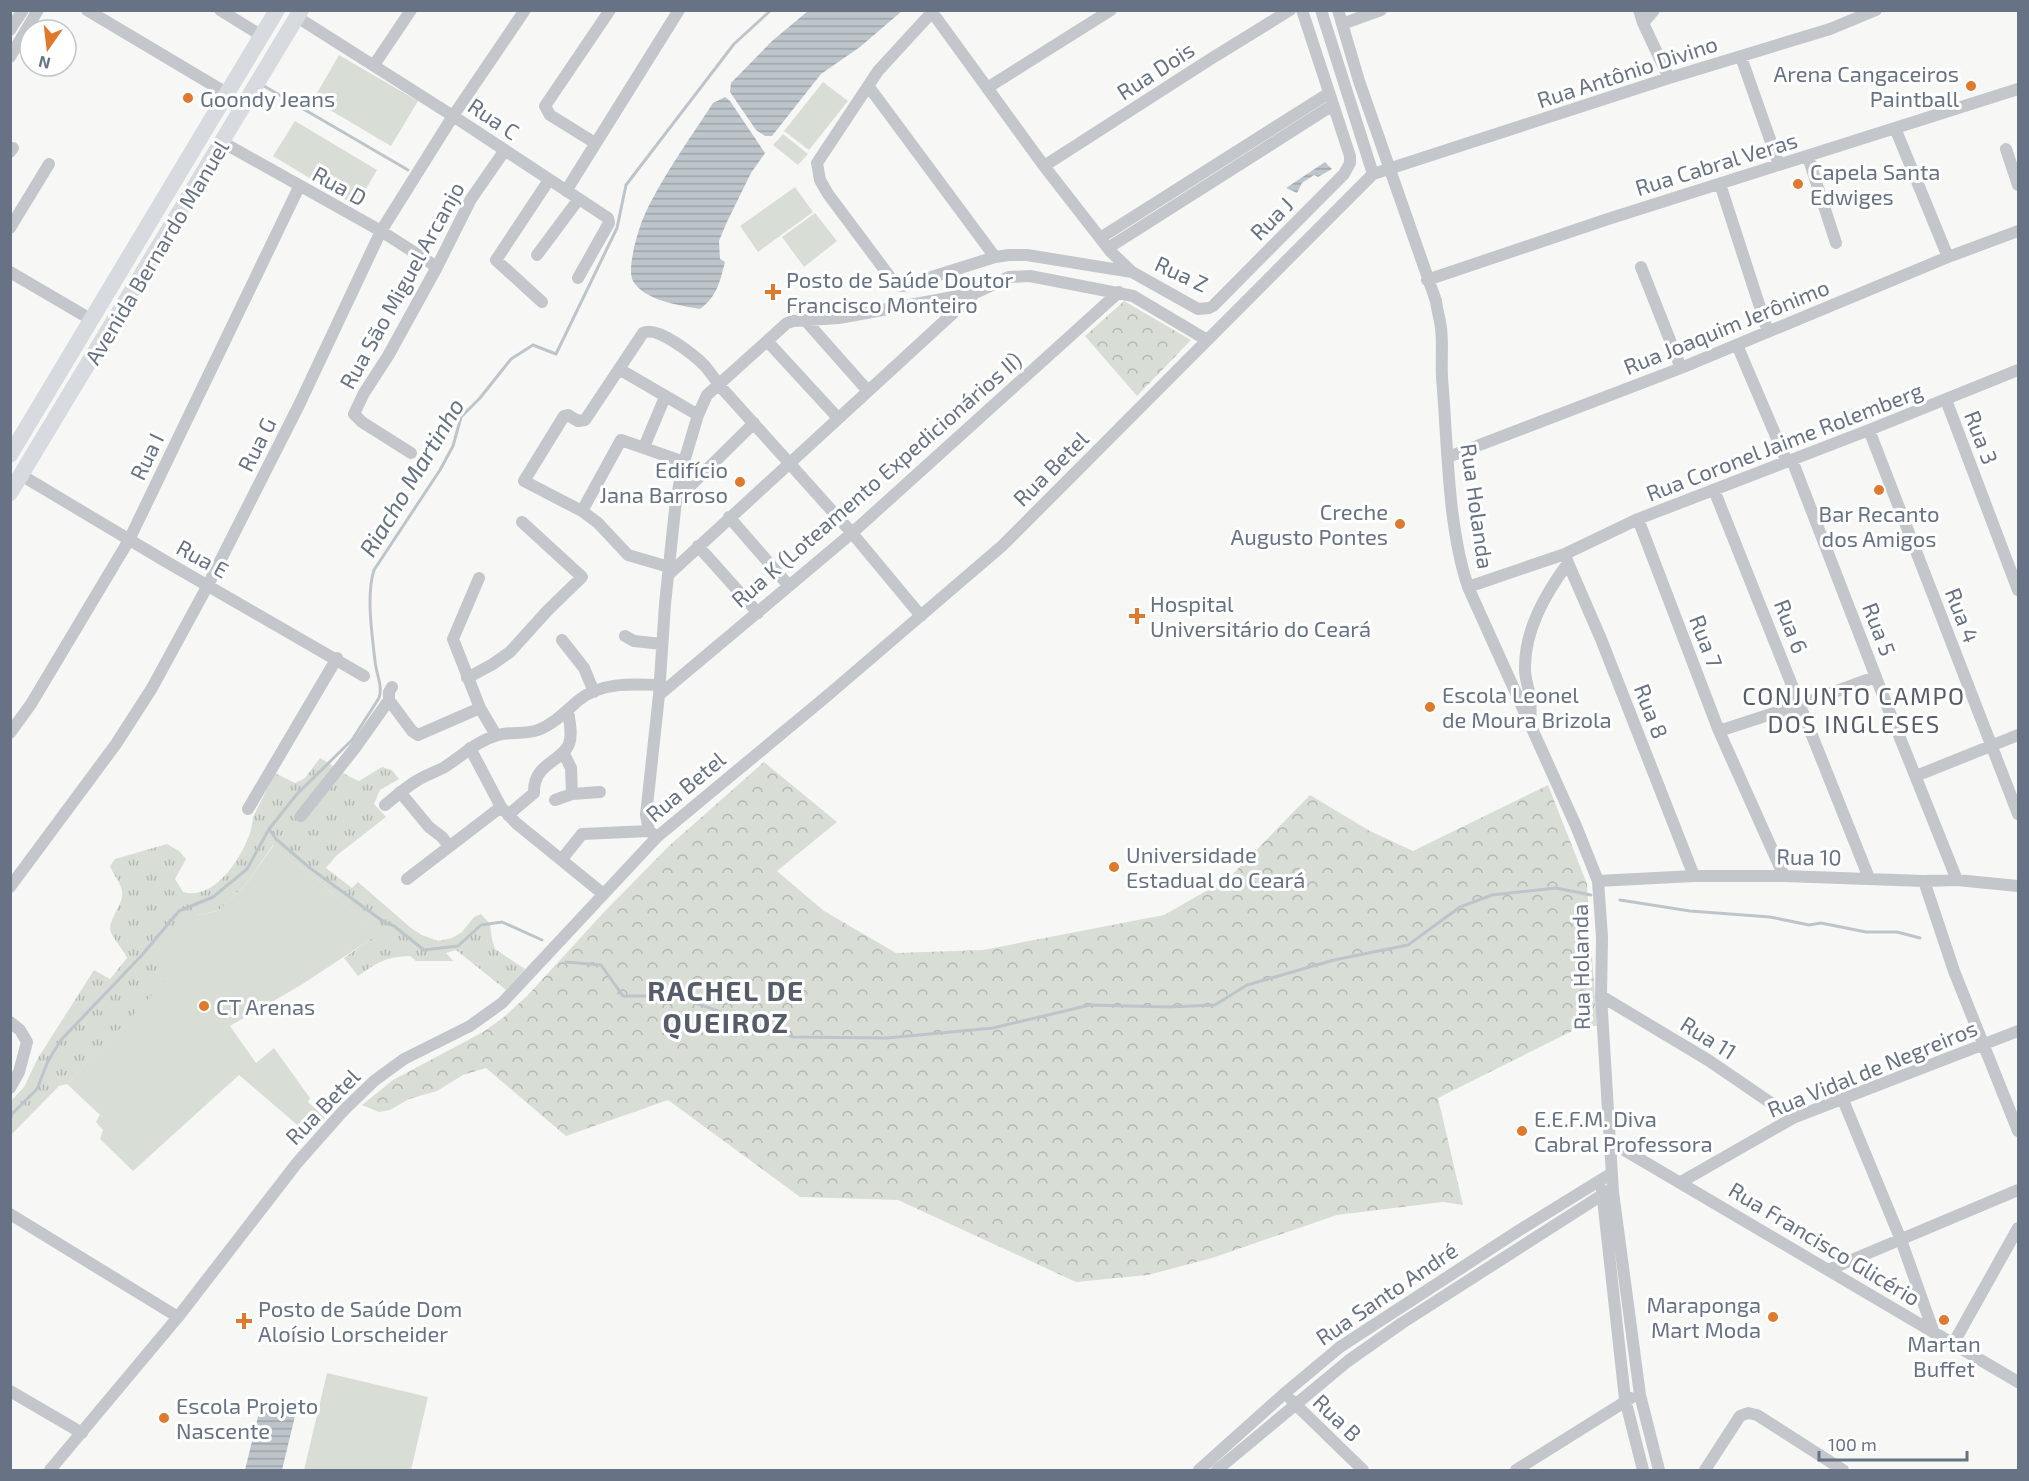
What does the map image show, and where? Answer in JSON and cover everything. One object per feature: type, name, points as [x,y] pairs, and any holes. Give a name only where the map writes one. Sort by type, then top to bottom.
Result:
[{"type":"main road","name":"Avenida Bernardo Manuel","points":[[10,455],[277,10]]},
{"type":"main road","name":"Avenida Bernardo Manuel","points":[[10,493],[299,14]]},
{"type":"main road","points":[[46,396],[63,406]]},
{"type":"main road","points":[[34,415],[51,426]]},
{"type":"street","points":[[10,30],[23,10]]},
{"type":"street","points":[[10,57],[38,10]]},
{"type":"street","points":[[87,10],[228,94]]},
{"type":"street","points":[[220,10],[262,36]]},
{"type":"street","points":[[374,65],[411,10]]},
{"type":"street","name":"Rua G","points":[[10,887],[116,744],[152,688],[208,585],[299,405],[381,231],[453,116],[525,10]]},
{"type":"street","points":[[596,144],[550,115],[545,106],[610,10]]},
{"type":"street","points":[[566,191],[679,10]]},
{"type":"street","points":[[987,88],[1111,10]]},
{"type":"street","name":"Rua Dois","points":[[1044,166],[1290,10]]},
{"type":"street","points":[[1093,267],[1106,246],[1331,99],[1302,10]]},
{"type":"street","points":[[1320,10],[1372,174],[1389,170]]},
{"type":"street","name":"Rua Holanda","points":[[1338,10],[1359,81],[1436,301],[1441,329],[1442,376],[1457,546],[1468,587],[1581,837],[1598,881],[1602,937],[1601,996],[1609,1141],[1608,1193],[1625,1399],[1642,1470]]},
{"type":"street","points":[[1342,24],[1381,10]]},
{"type":"street","points":[[1654,10],[1641,17],[1669,78]]},
{"type":"street","name":"Rua Antônio Divino","points":[[1389,170],[1669,78],[1830,29],[1876,10]]},
{"type":"street","points":[[933,11],[1044,166],[1106,246],[1132,272],[1027,255],[995,257],[903,286],[896,285],[828,194],[817,172],[817,163],[878,71],[933,11]]},
{"type":"street","name":"Rua C","points":[[299,14],[608,218],[609,221],[578,278]]},
{"type":"street","points":[[1741,57],[1779,165]]},
{"type":"street","points":[[869,87],[995,257]]},
{"type":"street","name":"Rua Cabral Veras","points":[[1428,280],[1608,219],[2019,89]]},
{"type":"street","name":"Rua J","points":[[1213,306],[1344,174],[1350,163],[1350,156],[1331,99]]},
{"type":"street","points":[[1895,128],[1948,257]]},
{"type":"street","name":"Rua D","points":[[222,142],[381,231],[437,267]]},
{"type":"street","points":[[2006,149],[2019,185]]},
{"type":"street","name":"Rua São Miguel Arcanjo","points":[[411,453],[362,422],[354,414],[437,267],[471,199],[505,150]]},
{"type":"street","points":[[1808,157],[1836,243]]},
{"type":"street","points":[[10,228],[49,164]]},
{"type":"street","name":"Rua Betel","points":[[50,1470],[178,1317],[297,1163],[374,1081],[404,1059],[470,1026],[502,1003],[653,834],[921,616],[1002,546],[1372,174]]},
{"type":"street","points":[[542,302],[496,260],[549,180]]},
{"type":"street","points":[[1720,184],[1768,332]]},
{"type":"street","name":"Rua I","points":[[10,733],[31,704],[129,540],[299,187]]},
{"type":"street","points":[[537,255],[578,200]]},
{"type":"street","name":"Rua Joaquim Jerônimo","points":[[1448,457],[1681,368],[1948,257],[2019,231]]},
{"type":"street","points":[[1641,267],[1681,368]]},
{"type":"street","points":[[10,272],[92,320]]},
{"type":"street","name":"Rua Z","points":[[1132,272],[1198,309],[1213,306]]},
{"type":"street","points":[[669,570],[975,293],[997,281],[1022,276],[1119,292],[1133,296],[1207,340]]},
{"type":"street","name":"Rua K (Loteamento Expedicionários II)","points":[[659,690],[758,613],[852,533],[1119,292]]},
{"type":"street","points":[[562,860],[582,834],[653,834],[646,815],[676,500],[684,462],[698,415],[707,395],[788,323],[798,320],[839,318],[975,293]]},
{"type":"street","points":[[806,321],[868,391]]},
{"type":"street","points":[[669,570],[628,555],[598,523],[582,511],[524,481],[564,416],[567,415],[580,421],[585,420],[643,333],[649,330],[655,331],[693,354],[707,368],[719,385],[852,533],[921,616]]},
{"type":"street","points":[[768,342],[838,418]]},
{"type":"street","name":"Rua 5","points":[[1737,345],[1790,461],[1957,880]]},
{"type":"street","points":[[619,369],[698,415]]},
{"type":"street","name":"Rua Coronel Jaime Rolemberg","points":[[1468,587],[1567,558],[1638,519],[2019,370]]},
{"type":"street","points":[[644,447],[665,397]]},
{"type":"street","name":"Rua 3","points":[[1946,400],[2019,590]]},
{"type":"street","points":[[676,500],[754,423]]},
{"type":"street","name":"Rua 4","points":[[1869,430],[2019,814]]},
{"type":"street","points":[[582,511],[621,440],[684,462]]},
{"type":"street","name":"Rua E","points":[[21,475],[129,540],[337,658],[364,676]]},
{"type":"street","name":"Rua 6","points":[[1714,490],[1869,878]]},
{"type":"street","points":[[729,517],[789,586]]},
{"type":"street","name":"Rua 7","points":[[1638,519],[1719,731],[1784,876]]},
{"type":"street","points":[[467,678],[510,652],[542,616],[582,577],[522,522]]},
{"type":"street","points":[[698,546],[758,613]]},
{"type":"street","points":[[1531,726],[1530,699],[1525,674],[1526,657],[1541,605],[1567,558]]},
{"type":"street","name":"Rua 8","points":[[1567,558],[1694,876]]},
{"type":"street","points":[[479,578],[453,639],[480,708],[496,735]]},
{"type":"street","points":[[625,636],[634,641],[662,644]]},
{"type":"street","points":[[562,640],[584,668],[594,692]]},
{"type":"street","points":[[248,809],[337,658]]},
{"type":"street","points":[[1719,731],[1875,677]]},
{"type":"street","points":[[385,805],[419,779],[444,767],[470,748],[496,735],[512,732],[529,733],[538,730],[594,692],[622,684],[659,690]]},
{"type":"street","points":[[301,816],[355,748],[390,693],[414,733],[418,735],[480,708]]},
{"type":"street","points":[[407,879],[449,846],[534,793],[534,783],[548,763],[568,746],[570,737],[568,710]]},
{"type":"street","points":[[1916,776],[2019,735]]},
{"type":"street","points":[[470,748],[505,811],[602,893]]},
{"type":"street","points":[[563,752],[571,768],[572,794]]},
{"type":"street","points":[[400,792],[429,827],[449,846]]},
{"type":"street","points":[[555,800],[572,794],[600,792]]},
{"type":"street","name":"Rua 10","points":[[1598,881],[1694,876],[1784,876],[1957,880],[2019,886]]},
{"type":"street","points":[[1924,881],[1954,971],[2019,1131]]},
{"type":"street","name":"Rua 11","points":[[1601,996],[1718,1066],[1793,1118]]},
{"type":"street","points":[[10,1088],[20,1072],[26,1047],[26,1039],[15,1026]]},
{"type":"street","name":"Rua Vidal de Negreiros","points":[[1681,1182],[1793,1118],[2019,1031]]},
{"type":"street","points":[[1843,1100],[1901,1240],[1934,1333]]},
{"type":"street","name":"Rua Francisco Glicério","points":[[1609,1141],[2019,1382]]},
{"type":"street","name":"Rua Santo André","points":[[1199,1470],[1340,1347],[1389,1313],[1607,1176]]},
{"type":"street","points":[[1828,1270],[2019,1190]]},
{"type":"street","name":"Rua Holanda","points":[[1608,1193],[1640,1395],[1659,1470]]},
{"type":"street","name":"Rua Santo André","points":[[1217,1470],[1348,1361],[1402,1323],[1608,1193]]},
{"type":"street","points":[[10,1214],[178,1317]]},
{"type":"street","points":[[1953,1344],[2019,1228]]},
{"type":"street","points":[[10,1391],[82,1433]]},
{"type":"street","name":"Rua B","points":[[1285,1393],[1363,1470]]},
{"type":"street","points":[[1516,1470],[1625,1399],[1640,1395]]},
{"type":"street","points":[[1705,1470],[1740,1416],[1750,1413],[1757,1415],[1843,1470]]},
{"type":"green space","points":[[339,55],[418,101],[391,146],[313,100]]},
{"type":"green space","points":[[823,82],[848,101],[809,150],[784,131]]},
{"type":"green space","points":[[295,121],[377,170],[356,206],[273,156]]},
{"type":"green space","points":[[783,134],[808,154],[798,165],[773,145]]},
{"type":"green space","points":[[795,187],[813,212],[758,252],[740,226]]},
{"type":"green space","points":[[815,213],[837,241],[804,267],[782,237]]},
{"type":"green space","points":[[1124,301],[1191,340],[1137,396],[1085,336]]},
{"type":"green space","points":[[320,758],[359,781],[382,767],[392,770],[399,779],[380,790],[374,804],[386,817],[336,856],[326,868],[352,888],[358,882],[411,928],[438,941],[452,938],[462,932],[474,917],[481,914],[490,924],[495,949],[525,969],[506,990],[456,950],[446,953],[453,961],[416,961],[410,956],[388,959],[358,976],[344,958],[376,935],[325,886],[273,845],[246,884],[218,911],[197,915],[171,976],[67,1084],[59,1086],[11,1135],[11,1101],[24,1087],[38,1058],[94,970],[110,979],[127,958],[110,929],[122,897],[120,885],[110,866],[115,859],[167,844],[179,851],[186,859],[175,879],[183,892],[194,893],[205,890],[225,876],[240,854],[250,833],[254,815],[275,773],[295,783],[305,778]]},
{"type":"green space","points":[[764,762],[837,822],[777,871],[824,911],[896,953],[983,950],[1164,915],[1229,878],[1310,795],[1370,831],[1413,851],[1548,785],[1587,884],[1597,1026],[1582,1026],[1438,1098],[1463,1205],[1443,1202],[1337,1215],[1212,1258],[1148,1275],[1076,1282],[898,1200],[800,1197],[668,1100],[566,1136],[486,1068],[463,1075],[437,1091],[409,1099],[390,1110],[379,1112],[362,1105],[393,1080],[483,1032],[504,1017],[527,996],[605,911],[670,845]]},
{"type":"green space","name":"CT Arenas","points":[[274,845],[325,886],[377,935],[301,985],[230,1026],[256,1063],[274,1048],[310,1098],[308,1102],[325,1118],[309,1135],[239,1075],[133,1171],[100,1139],[103,1130],[96,1122],[100,1115],[67,1084],[170,976],[153,958],[181,922],[197,915],[218,911],[246,884]]},
{"type":"green space","points":[[327,1373],[428,1397],[411,1470],[304,1470]]},
{"type":"shaded area","points":[[808,11],[902,11],[860,47],[821,74],[772,136],[765,136],[756,130],[730,92],[731,83],[772,41]]},
{"type":"shaded area","points":[[725,97],[765,153],[751,173],[726,224],[719,241],[720,259],[725,262],[721,276],[714,294],[700,309],[654,298],[638,288],[631,275],[632,258],[642,220],[660,186],[713,103]]},
{"type":"shaded area","points":[[1325,162],[1332,169],[1318,177],[1314,175],[1302,183],[1297,193],[1286,188]]},
{"type":"shaded area","points":[[261,1404],[296,1412],[282,1470],[245,1470]]},
{"type":"waterway","name":"Riacho Martinho","points":[[10,1116],[37,1089],[48,1061],[61,1040],[142,955],[179,911],[213,897],[247,869],[269,829],[297,794],[352,740],[380,693],[370,615],[370,591],[374,570],[440,470],[453,446],[461,417],[480,398],[511,359],[533,345],[556,354],[617,228],[626,185],[734,44],[771,10]]},
{"type":"waterway","points":[[264,86],[408,170]]},
{"type":"waterway","points":[[269,829],[276,839],[310,868],[384,922],[394,926],[424,950],[458,946],[481,925],[502,922],[542,940]]},
{"type":"waterway","points":[[566,962],[601,965],[623,996],[675,996],[793,1037],[887,1038],[993,1028],[1090,1005],[1169,1007],[1215,1005],[1247,985],[1334,960],[1408,945],[1460,907],[1492,895],[1556,888],[1591,895]]},
{"type":"waterway","points":[[1620,900],[1690,911],[1770,917],[1809,925],[1821,923],[1866,932],[1897,932],[1920,938]]},
{"type":"place","name":"Arena Cangaceiros Paintball","points":[[1971,86]]},
{"type":"place","name":"Goondy Jeans","points":[[188,98]]},
{"type":"place","name":"Capela Santa Edwiges","points":[[1798,184]]},
{"type":"place","name":"Posto de Saúde Doutor Francisco Monteiro","points":[[773,292]]},
{"type":"place","name":"Edifício Jana Barroso","points":[[740,482]]},
{"type":"place","name":"Bar Recanto dos Amigos","points":[[1879,490]]},
{"type":"place","name":"Creche Augusto Pontes","points":[[1400,524]]},
{"type":"place","name":"Hospital Universitário do Ceará","points":[[1137,616]]},
{"type":"place","name":"Escola Leonel de Moura Brizola","points":[[1430,707]]},
{"type":"place","name":"Universidade Estadual do Ceará","points":[[1114,867]]},
{"type":"place","name":"CT Arenas","points":[[204,1006]]},
{"type":"place","name":"E.E.F.M. Diva Cabral Professora","points":[[1522,1131]]},
{"type":"place","name":"Maraponga Mart Moda","points":[[1773,1317]]},
{"type":"place","name":"Martan Buffet","points":[[1944,1320]]},
{"type":"place","name":"Posto de Saúde Dom Aloísio Lorscheider","points":[[244,1321]]},
{"type":"place","name":"Escola Projeto Nascente","points":[[164,1418]]},
{"type":"district","name":"CONJUNTO CAMPO DOS INGLESES","points":[[1854,709]]},
{"type":"district","name":"RACHEL DE QUEIROZ","points":[[726,1006]]}]
